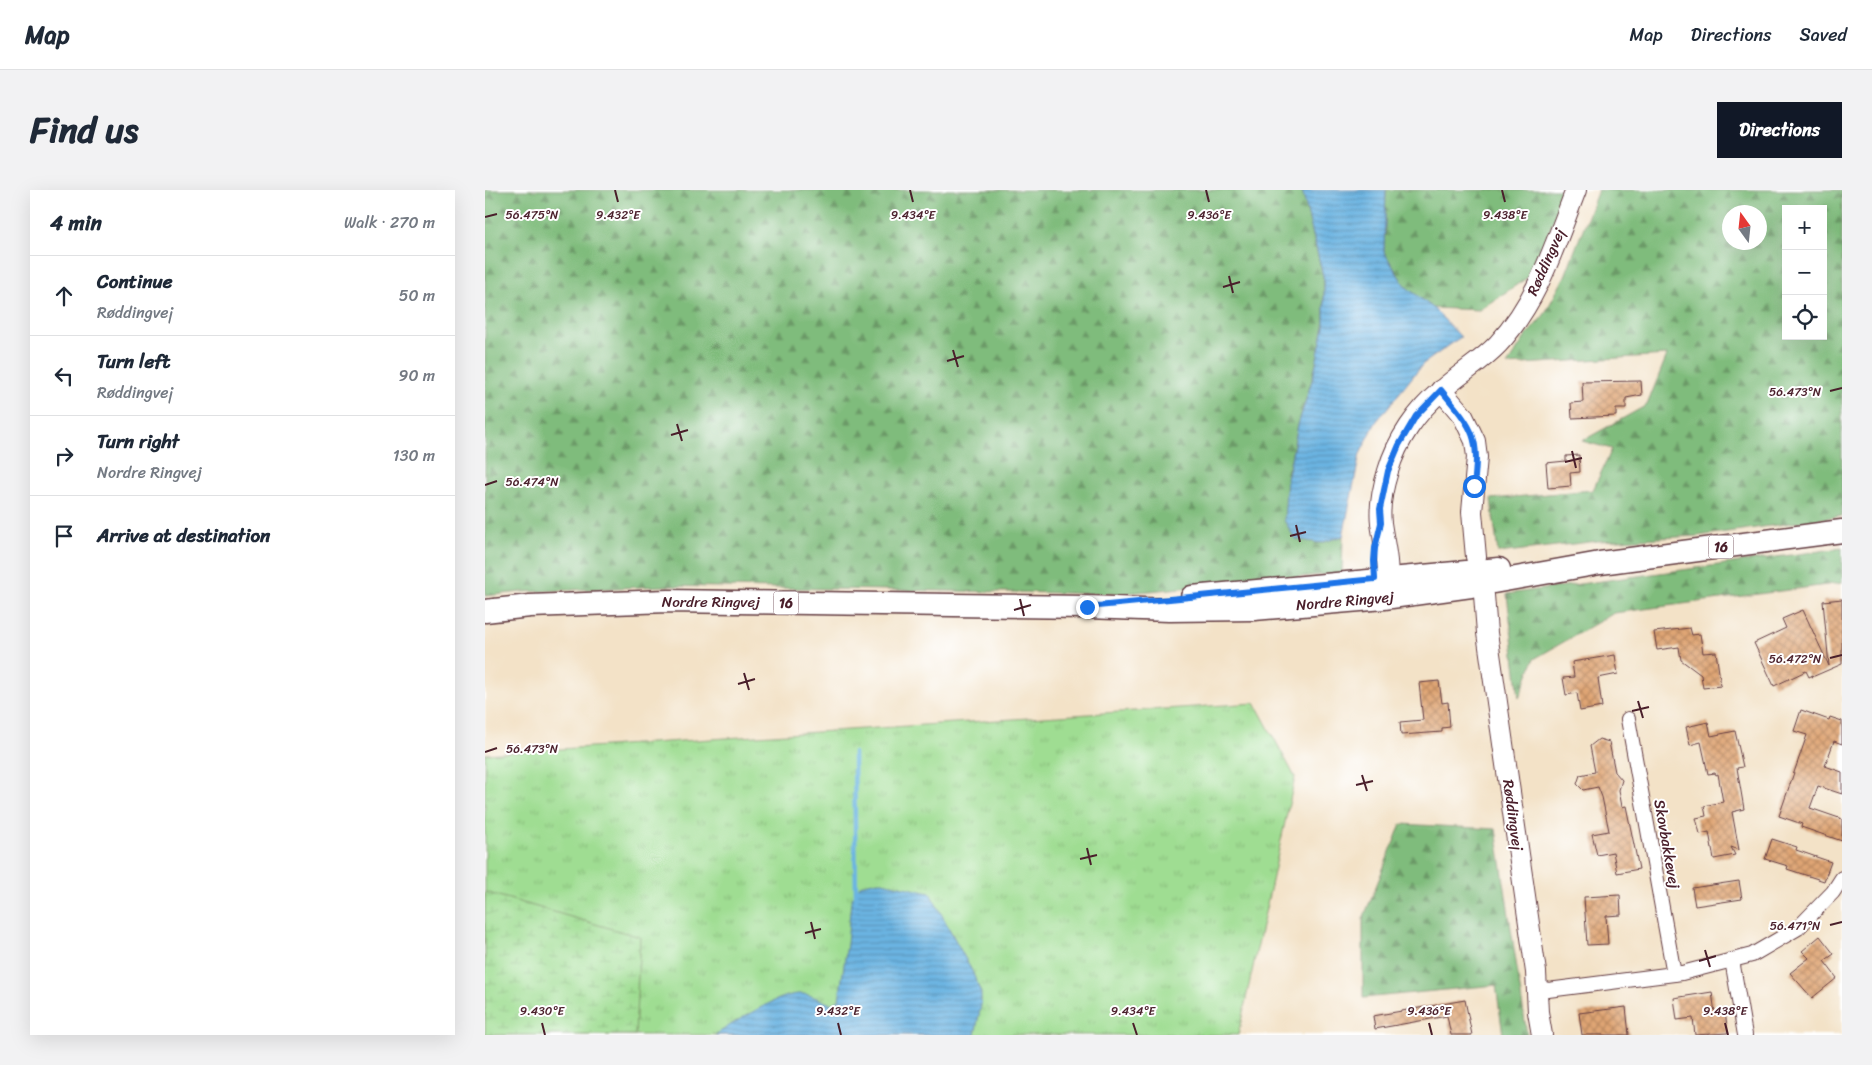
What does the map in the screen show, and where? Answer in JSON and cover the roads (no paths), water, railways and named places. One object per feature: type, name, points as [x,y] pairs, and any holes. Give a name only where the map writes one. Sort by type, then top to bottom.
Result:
[{"type":"main road","name":"Nordre Ringvej","points":[[485,611],[530,606],[668,601],[1087,607],[1383,585],[1469,571],[1600,563],[1842,531]]},
{"type":"street","name":"Røddingvej","points":[[1383,585],[1386,547],[1380,509],[1388,471],[1399,445],[1416,416],[1441,390],[1497,345],[1522,313],[1541,280],[1576,190]]},
{"type":"street","points":[[1441,390],[1463,416],[1475,441],[1477,457],[1472,512],[1476,557]]},
{"type":"street","name":"Røddingvej","points":[[1484,596],[1487,633],[1537,987],[1542,1035]]},
{"type":"street","name":"Skovbakkevej","points":[[1628,719],[1673,974]]},
{"type":"street","points":[[1537,987],[1548,990],[1673,974],[1752,955],[1798,928],[1833,892],[1842,878]]},
{"type":"street","points":[[1732,960],[1745,1035]]},
{"type":"water","points":[[1302,190],[1386,190],[1384,252],[1405,286],[1433,308],[1461,337],[1423,364],[1376,422],[1360,454],[1343,536],[1320,543],[1295,539],[1284,520],[1287,479],[1298,425],[1313,377],[1324,327],[1324,280]]},
{"type":"water","points":[[878,881],[930,893],[972,971],[981,993],[981,1005],[975,1035],[715,1035],[757,1009],[782,998],[802,994],[831,1004],[839,1000],[851,901],[860,885]]},
{"type":"waterway","points":[[854,753],[856,899]]}]
